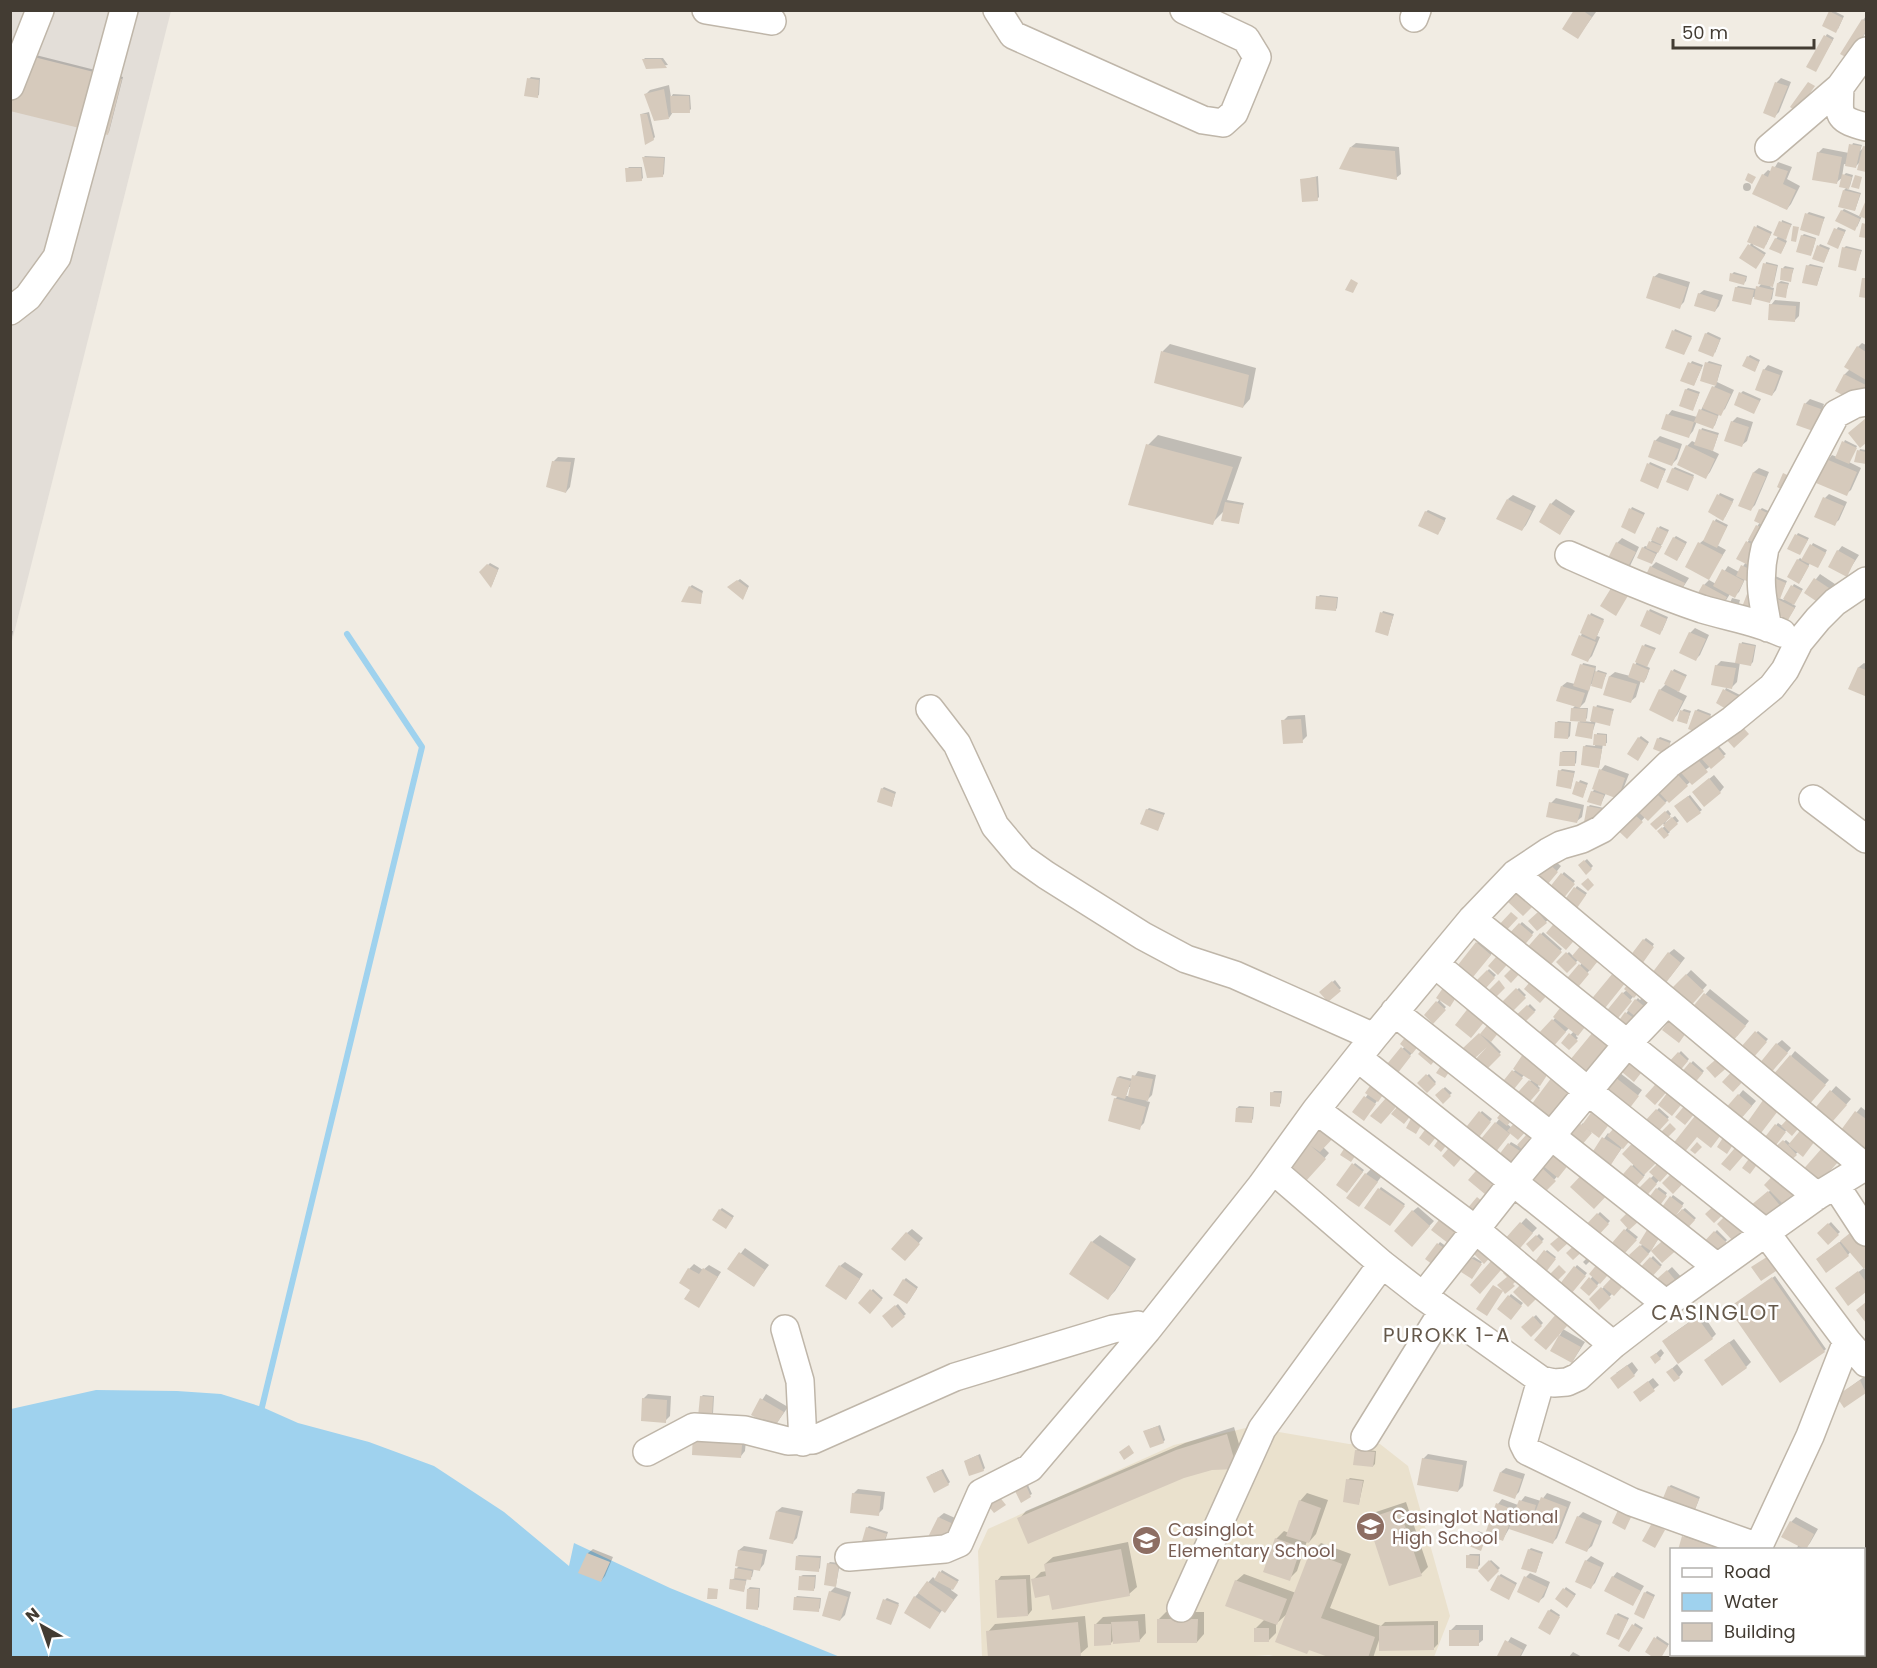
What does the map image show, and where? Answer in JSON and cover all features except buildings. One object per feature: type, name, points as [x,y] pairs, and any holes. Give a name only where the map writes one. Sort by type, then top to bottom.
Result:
[{"type":"street","points":[[10,86],[40,10]]},
{"type":"street","points":[[10,310],[28,297],[57,257],[124,10]]},
{"type":"street","points":[[706,10],[772,21]]},
{"type":"street","points":[[997,10],[1013,35],[1203,120],[1223,123],[1234,113],[1257,57],[1246,39],[1184,10]]},
{"type":"street","points":[[1769,148],[1840,87],[1866,51]]},
{"type":"street","points":[[1840,87],[1839,113],[1848,121],[1866,127]]},
{"type":"street","points":[[1768,628],[1760,581],[1760,567],[1765,548],[1836,414],[1855,404],[1866,402]]},
{"type":"street","points":[[1569,555],[1702,609],[1768,628],[1799,642]]},
{"type":"street","points":[[849,1557],[945,1549],[959,1543],[981,1493],[1030,1468],[1147,1330],[1273,1170],[1316,1110],[1472,919],[1515,874],[1548,852],[1594,834],[1610,822],[1657,774],[1732,720],[1772,687],[1785,670],[1799,642],[1818,619],[1835,602],[1866,581]]},
{"type":"street","points":[[930,709],[957,744],[995,826],[1022,858],[1143,936],[1185,958],[1235,975],[1366,1047],[1513,1182],[1666,1304]]},
{"type":"street","points":[[1813,799],[1866,839]]},
{"type":"street","points":[[1273,1170],[1382,1264],[1433,1304],[1541,1380],[1554,1383],[1567,1382],[1578,1377],[1613,1345],[1666,1304],[1826,1191],[1866,1166],[1515,874]]},
{"type":"street","points":[[1472,919],[1627,1044],[1826,1191],[1866,1232]]},
{"type":"street","points":[[1436,964],[1589,1092],[1766,1233],[1866,1363]]},
{"type":"street","points":[[1365,1437],[1433,1304],[1476,1230],[1627,1044],[1667,1002]]},
{"type":"street","points":[[1394,1012],[1717,1268]]},
{"type":"street","points":[[1316,1110],[1476,1230],[1613,1345]]},
{"type":"street","points":[[1181,1608],[1262,1429],[1382,1264]]},
{"type":"street","points":[[647,1452],[694,1427],[745,1430],[788,1441],[813,1440],[955,1377],[1113,1329],[1138,1325],[1147,1330]]},
{"type":"street","points":[[785,1329],[800,1381],[803,1442]]},
{"type":"street","points":[[1541,1380],[1523,1443],[1527,1451],[1632,1502],[1758,1548],[1810,1436],[1847,1341]]},
{"type":"shaded area","points":[[11,11],[171,11],[11,645]]},
{"type":"shaded area","name":"Casinglot Elementary School","points":[[1250,1427],[1349,1444],[1380,1444],[1408,1466],[1450,1616],[1434,1657],[1282,1658],[1269,1655],[1225,1658],[982,1657],[978,1551],[988,1529],[1174,1445]]},
{"type":"water","points":[[96,1390],[221,1394],[262,1407],[298,1423],[369,1442],[434,1466],[504,1512],[569,1566],[574,1543],[670,1588],[840,1657],[11,1658],[11,1409]]},
{"type":"waterway","points":[[262,1407],[422,747],[347,634]]},
{"type":"place","name":"Casinglot National High School","points":[[1371,1527]]},
{"type":"place","name":"Casinglot Elementary School","points":[[1147,1540]]},
{"type":"district","name":"CASINGLOT","points":[[1716,1313]]},
{"type":"district","name":"PUROKK 1-A","points":[[1447,1335]]}]
